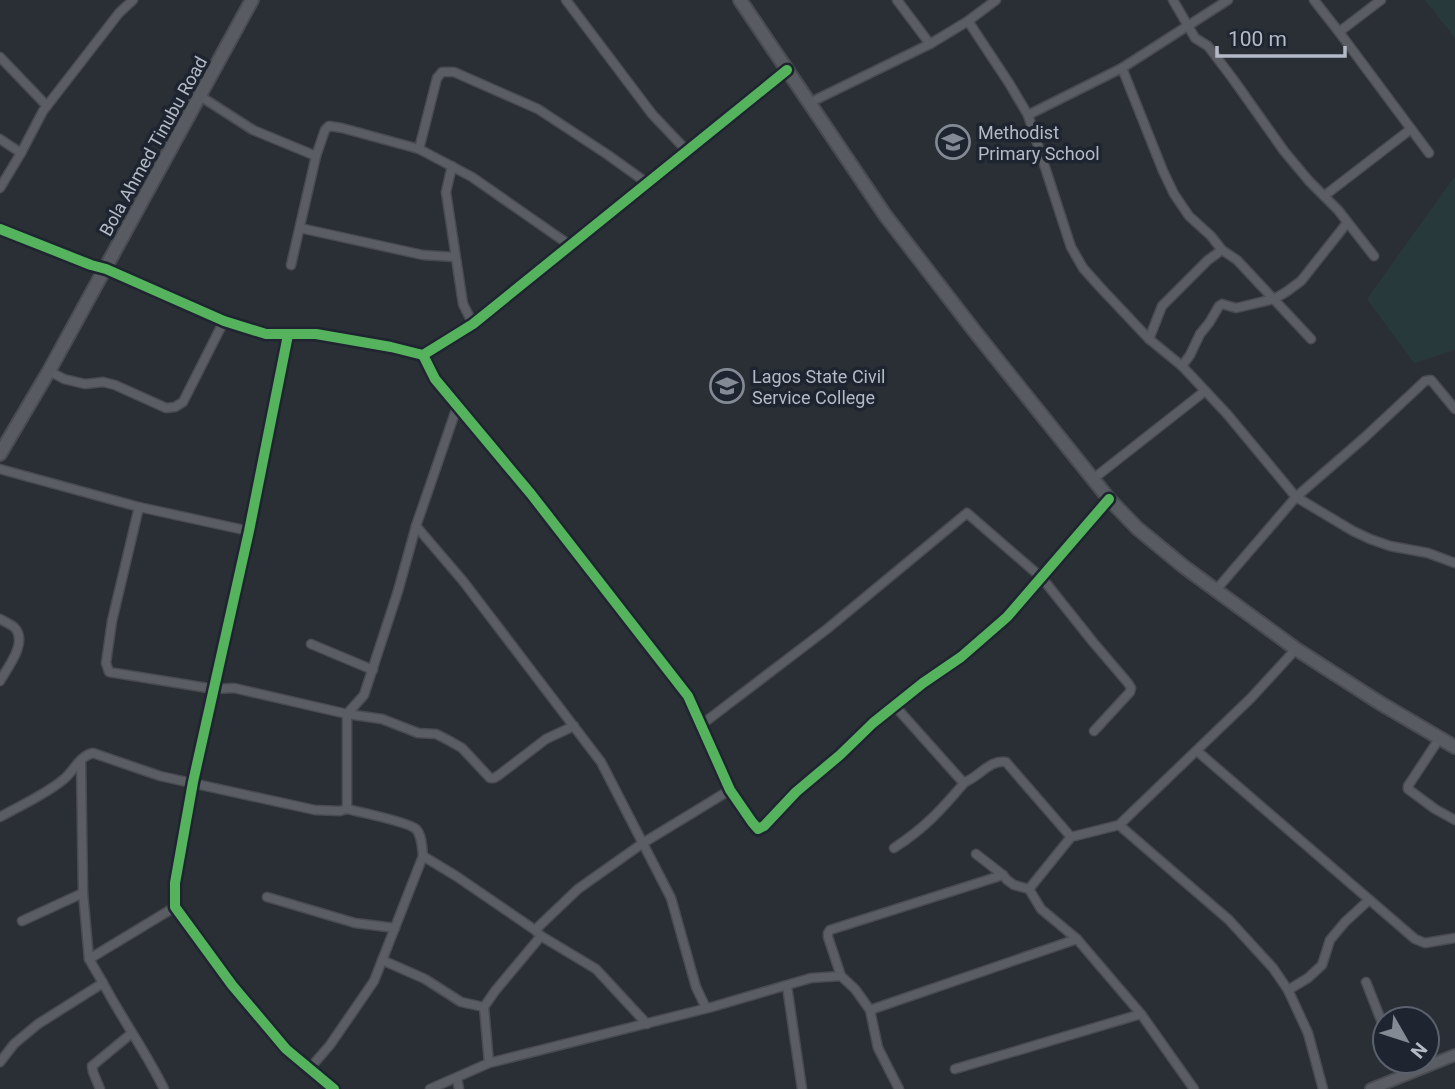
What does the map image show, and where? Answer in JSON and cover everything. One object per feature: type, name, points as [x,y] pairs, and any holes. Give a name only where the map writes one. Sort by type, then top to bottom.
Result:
[{"type":"main road","name":"Bola Ahmed Tinubu Road","points":[[0,454],[50,371],[252,0]]},
{"type":"main road","points":[[740,0],[884,215],[1109,499],[1137,528],[1296,649],[1455,747]]},
{"type":"street","points":[[0,188],[43,111],[132,0]]},
{"type":"street","points":[[566,0],[652,114],[687,151]]},
{"type":"street","points":[[897,0],[930,44]]},
{"type":"street","points":[[809,103],[930,44],[996,0]]},
{"type":"street","points":[[1173,0],[1195,38],[1208,46],[1284,151],[1374,256]]},
{"type":"street","points":[[1028,116],[1122,68],[1228,0]]},
{"type":"street","points":[[1314,0],[1429,153]]},
{"type":"street","points":[[1339,32],[1381,0]]},
{"type":"street","points":[[968,21],[1028,116],[1071,247],[1083,268],[1149,340],[1182,366],[1227,414],[1296,497],[1370,539],[1428,553],[1455,563]]},
{"type":"street","points":[[0,57],[47,106]]},
{"type":"street","points":[[1122,68],[1163,171],[1189,216],[1237,260],[1311,339]]},
{"type":"street","points":[[0,229],[106,269],[224,321],[266,334],[316,334],[391,346],[423,355],[473,324],[787,71]]},
{"type":"street","points":[[419,149],[437,78],[443,72],[454,72],[538,109],[647,183]]},
{"type":"street","points":[[200,96],[253,130],[316,156]]},
{"type":"street","points":[[291,265],[316,156],[325,130],[330,126],[419,149],[471,177],[571,246]]},
{"type":"street","points":[[1324,196],[1411,129]]},
{"type":"street","points":[[0,139],[21,153]]},
{"type":"street","points":[[452,166],[446,192],[463,304],[473,324]]},
{"type":"street","points":[[1182,366],[1219,306],[1222,304],[1236,308],[1274,299],[1301,281],[1347,222]]},
{"type":"street","points":[[300,228],[424,255],[455,257]]},
{"type":"street","points":[[1149,340],[1162,306],[1208,260],[1223,250]]},
{"type":"street","points":[[50,371],[64,379],[86,384],[110,383],[166,408],[175,407],[183,402],[224,321]]},
{"type":"street","points":[[288,335],[249,531],[193,782],[175,883],[176,907],[232,985],[286,1049],[334,1089]]},
{"type":"street","points":[[423,355],[435,379],[531,494],[688,696],[730,790],[758,829],[894,705],[961,657],[1007,617],[1109,499]]},
{"type":"street","points":[[1216,590],[1296,497],[1425,381],[1431,380],[1455,409]]},
{"type":"street","points":[[1093,479],[1205,391]]},
{"type":"street","points":[[347,809],[347,714],[365,695],[416,526],[457,407]]},
{"type":"street","points":[[0,469],[139,507],[249,531]]},
{"type":"street","points":[[139,507],[112,621],[106,663],[109,672],[214,690],[234,688],[347,714],[382,719],[418,733],[436,734],[462,748],[490,778],[499,775],[546,739],[574,726]]},
{"type":"street","points":[[701,725],[827,629],[967,513],[1042,578],[1128,682],[1130,692],[1094,731]]},
{"type":"street","points":[[416,526],[463,580],[601,762],[671,898],[696,987],[706,1008]]},
{"type":"street","points":[[0,619],[15,628],[20,642],[0,681]]},
{"type":"street","points":[[310,644],[373,670]]},
{"type":"street","points":[[1029,889],[1071,837],[1119,825],[1251,698],[1296,649]]},
{"type":"street","points":[[894,705],[965,782]]},
{"type":"street","points":[[1439,739],[1408,789],[1455,820]]},
{"type":"street","points":[[1197,751],[1410,935],[1425,943],[1455,938]]},
{"type":"street","points":[[0,817],[56,786],[71,774],[80,760],[93,753],[160,776],[315,810],[347,809],[412,826],[417,830],[423,856],[374,981],[330,1045],[310,1068]]},
{"type":"street","points":[[80,760],[83,894],[89,959],[164,1089]]},
{"type":"street","points":[[894,848],[917,833],[965,782],[1002,761],[1006,762],[1071,837]]},
{"type":"street","points":[[489,1063],[484,1007],[538,933],[578,889],[643,843],[730,790]]},
{"type":"street","points":[[1119,825],[1229,920],[1273,968],[1288,990],[1308,1033],[1323,1089]]},
{"type":"street","points":[[976,854],[1014,885],[1029,889],[1041,909],[1077,939],[1141,1014],[1194,1089]]},
{"type":"street","points":[[423,856],[596,969],[647,1024]]},
{"type":"street","points":[[899,1089],[878,1048],[870,1010],[855,989],[841,976],[828,933],[830,930],[1003,875]]},
{"type":"street","points":[[22,921],[83,894]]},
{"type":"street","points":[[267,897],[355,923],[396,928]]},
{"type":"street","points":[[1288,990],[1308,978],[1322,965],[1330,940],[1369,900]]},
{"type":"street","points":[[89,959],[176,907]]},
{"type":"street","points":[[870,1010],[1077,939]]},
{"type":"street","points":[[382,960],[425,979],[461,1002],[484,1007]]},
{"type":"street","points":[[430,1089],[489,1063],[647,1024],[811,978],[841,976]]},
{"type":"street","points":[[0,1062],[14,1044],[38,1024],[103,982]]},
{"type":"street","points":[[1366,982],[1375,1005]]},
{"type":"street","points":[[787,986],[802,1089]]},
{"type":"street","points":[[955,1069],[1141,1014]]},
{"type":"street","points":[[100,1089],[93,1066],[132,1033]]},
{"type":"street","points":[[1371,1089],[1455,1055]]},
{"type":"street","points":[[457,1079],[459,1089]]},
{"type":"shaded area","points":[[1425,0],[1455,0],[1455,38]]},
{"type":"shaded area","points":[[1455,176],[1455,350],[1414,363],[1367,299]]},
{"type":"cycle path","points":[[0,229],[106,269],[224,321],[266,334],[316,334],[423,355],[473,324],[787,70]]},
{"type":"cycle path","points":[[288,335],[249,531],[193,782],[175,883],[175,907],[232,985],[286,1049],[334,1089]]},
{"type":"cycle path","points":[[423,355],[435,379],[531,494],[688,696],[730,790],[758,829],[873,723],[961,657],[1007,617],[1109,499]]},
{"type":"place","name":"Methodist Primary School","points":[[953,142]]},
{"type":"place","name":"Lagos State Civil Service College","points":[[727,386]]}]
